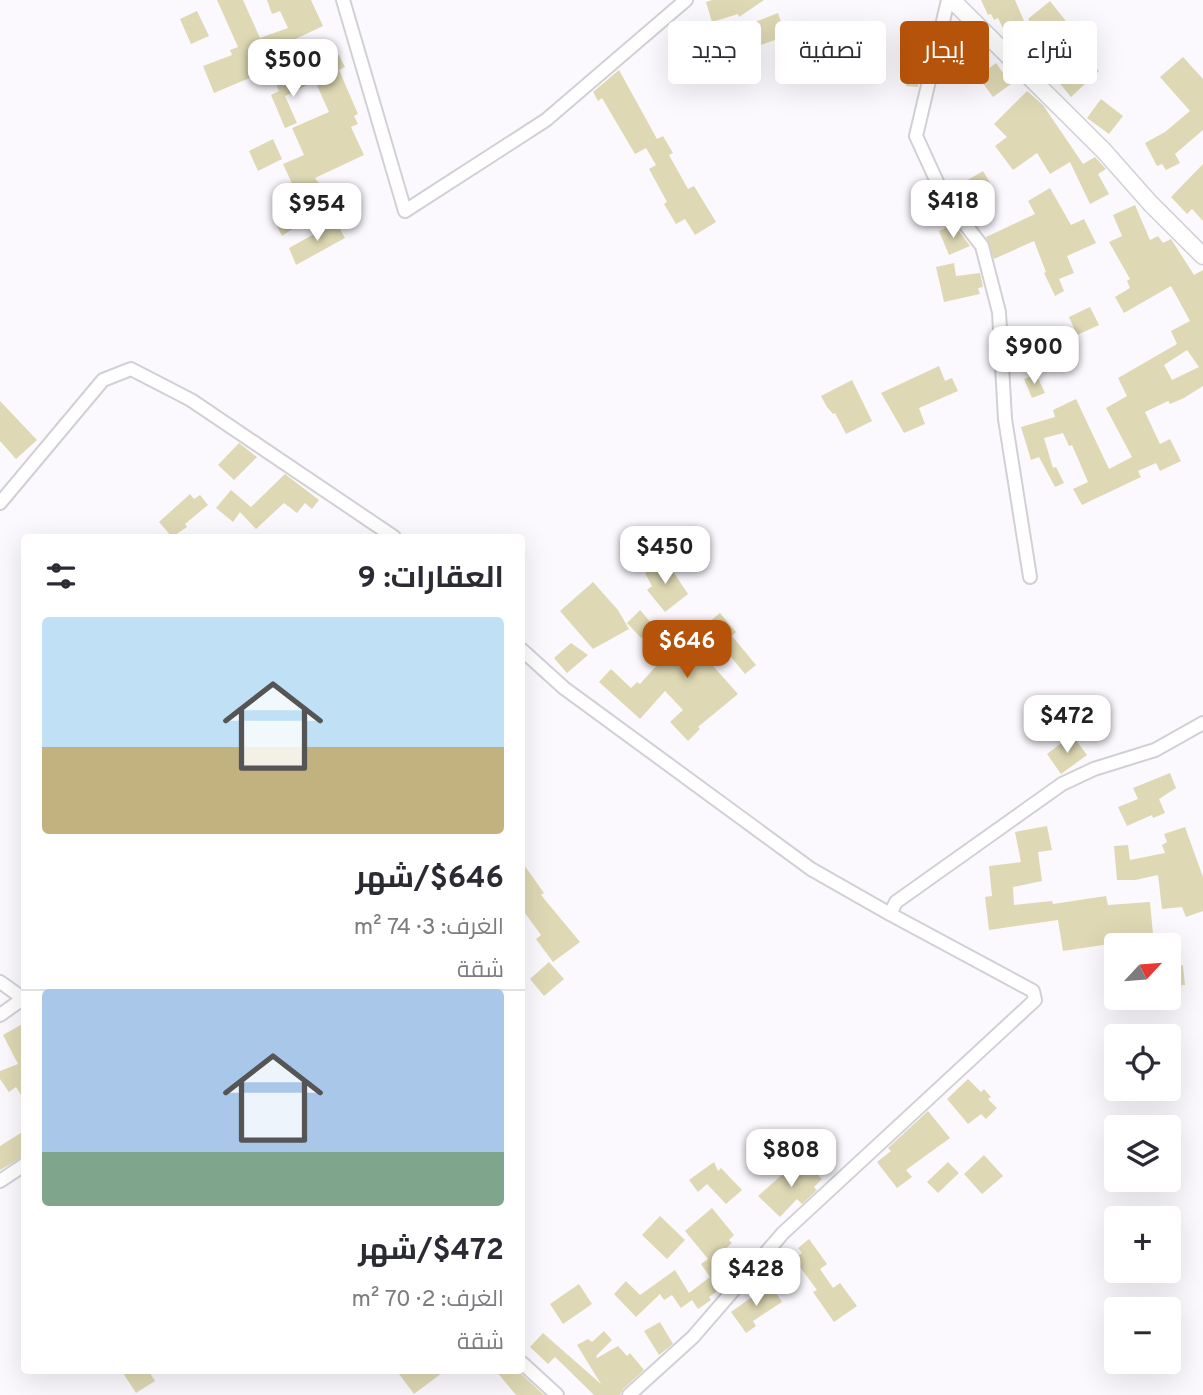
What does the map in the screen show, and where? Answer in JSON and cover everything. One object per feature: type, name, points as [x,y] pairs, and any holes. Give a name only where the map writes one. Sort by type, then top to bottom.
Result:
[{"type":"street","points":[[343,0],[405,211],[546,120],[686,0]]},
{"type":"street","points":[[950,0],[1104,151],[1150,204],[1203,256]]},
{"type":"street","points":[[950,0],[916,136],[944,197],[982,246],[999,312],[1005,419],[1030,577]]},
{"type":"street","points":[[0,503],[103,380],[131,369],[191,400],[390,534]]},
{"type":"street","points":[[525,653],[564,688],[811,869],[1033,991],[1035,1000],[783,1233],[693,1337],[629,1395]]},
{"type":"street","points":[[890,914],[896,902],[1062,784],[1094,769],[1155,750],[1203,723]]},
{"type":"street","points":[[1,981],[21,997]]},
{"type":"street","points":[[0,1015],[21,1001]]},
{"type":"street","points":[[0,1181],[21,1167]]},
{"type":"street","points":[[525,1366],[557,1395]]},
{"type":"building","points":[[217,0],[243,0],[260,38],[288,28],[280,11],[272,14],[267,0],[311,0],[323,26],[289,42],[301,72],[339,55],[345,67],[339,70],[358,114],[354,116],[358,124],[351,127],[364,155],[315,178],[332,202],[282,236],[276,224],[284,220],[276,203],[296,192],[283,164],[304,155],[292,128],[329,112],[315,81],[285,96],[297,123],[285,128],[271,95],[279,91],[271,73],[262,76],[261,73],[214,93],[203,66],[232,55],[230,50],[238,47]]},
{"type":"building","points":[[764,0],[739,17],[738,14],[715,21],[712,21],[706,2]]},
{"type":"building","points":[[981,0],[1015,0],[1024,21],[1003,21],[1003,28],[998,18],[994,20],[991,14],[988,15]]},
{"type":"building","points":[[1050,1],[1066,21],[1030,21],[1028,19]]},
{"type":"building","points":[[197,11],[209,36],[191,44],[180,19]]},
{"type":"building","points":[[778,13],[781,21],[775,21],[775,40],[761,45],[761,21],[757,21]]},
{"type":"building","points":[[1183,57],[1203,79],[1203,130],[1175,154],[1180,163],[1166,170],[1162,164],[1157,166],[1145,143],[1165,132],[1190,111],[1160,77]]},
{"type":"building","points":[[996,63],[1003,73],[1003,84],[1011,84],[993,97],[983,84],[989,84],[989,68]]},
{"type":"building","points":[[619,70],[657,139],[663,136],[673,153],[669,155],[688,189],[694,186],[716,222],[695,235],[685,219],[676,224],[664,204],[667,202],[649,169],[656,165],[646,148],[635,154],[602,98],[598,101],[593,92]]},
{"type":"building","points":[[906,84],[919,84],[918,87]]},
{"type":"building","points":[[1060,84],[1085,84],[1071,97]]},
{"type":"building","points":[[1027,91],[1043,105],[1083,164],[1095,157],[1106,169],[1098,174],[1109,194],[1090,204],[1070,162],[1050,174],[1037,153],[1013,170],[995,146],[1007,137],[994,124]]},
{"type":"building","points":[[1101,99],[1123,116],[1109,134],[1087,118]]},
{"type":"building","points":[[273,139],[282,159],[258,171],[249,151]]},
{"type":"building","points":[[1203,164],[1203,221],[1192,209],[1187,214],[1171,197]]},
{"type":"building","points":[[983,171],[995,191],[968,208],[956,187]]},
{"type":"building","points":[[1050,188],[1071,225],[1084,219],[1096,243],[1067,256],[1074,273],[1059,279],[1064,291],[1055,296],[1034,241],[994,259],[986,237],[1035,214],[1028,201]]},
{"type":"building","points":[[1135,205],[1150,240],[1158,236],[1163,243],[1171,239],[1194,275],[1203,270],[1203,386],[1184,398],[1170,404],[1168,401],[1145,412],[1160,444],[1170,439],[1181,461],[1160,471],[1156,463],[1138,471],[1141,477],[1082,505],[1073,489],[1088,482],[1072,445],[1069,446],[1063,433],[1044,438],[1053,468],[1056,467],[1064,483],[1055,487],[1039,457],[1031,460],[1021,427],[1055,417],[1053,410],[1076,399],[1109,469],[1132,457],[1106,408],[1127,396],[1118,378],[1177,344],[1171,331],[1190,321],[1171,286],[1124,313],[1115,297],[1130,288],[1127,281],[1130,279],[1109,242],[1122,236],[1113,215]],"holes":[[[1187,350],[1199,367],[1172,380],[1164,365]]]},
{"type":"building","points":[[336,222],[345,238],[296,265],[289,248]]},
{"type":"building","points":[[954,224],[970,246],[949,255],[939,231]]},
{"type":"building","points":[[954,263],[956,276],[980,273],[983,287],[978,288],[980,294],[944,302],[936,267]]},
{"type":"building","points":[[1090,307],[1099,325],[1077,335],[1069,317]]},
{"type":"building","points":[[939,366],[945,381],[952,378],[958,391],[919,408],[925,424],[904,433],[881,393]]},
{"type":"building","points":[[1036,374],[1045,393],[1032,398],[1024,379]]},
{"type":"building","points":[[852,380],[872,421],[846,434],[835,413],[827,407],[821,396]]},
{"type":"building","points":[[0,401],[37,440],[16,459],[0,441]]},
{"type":"building","points":[[239,443],[257,457],[234,480],[218,465]]},
{"type":"building","points":[[285,474],[319,500],[312,509],[305,503],[297,513],[284,503],[256,529],[240,512],[233,522],[216,508],[231,490],[251,507]]},
{"type":"building","points":[[190,494],[194,499],[200,495],[208,505],[176,534],[169,534],[159,522]]},
{"type":"building","points":[[666,561],[688,594],[665,612],[647,590],[652,586],[645,573]]},
{"type":"building","points":[[593,582],[618,610],[629,629],[593,649],[560,611]]},
{"type":"building","points":[[640,610],[654,626],[641,638],[627,623]]},
{"type":"building","points":[[720,613],[736,632],[732,636],[756,665],[745,674],[721,645],[706,658],[738,694],[698,727],[700,729],[688,741],[670,722],[683,710],[665,691],[640,719],[599,682],[611,669],[631,688],[637,682],[640,684],[657,665],[678,650],[684,656],[694,647],[689,641],[695,637],[693,635]]},
{"type":"building","points":[[571,643],[588,655],[567,673],[554,658]]},
{"type":"building","points":[[1072,735],[1087,755],[1061,774],[1047,754]]},
{"type":"building","points":[[1170,773],[1176,788],[1159,799],[1165,813],[1153,818],[1152,815],[1127,826],[1118,807],[1138,799],[1133,788]]},
{"type":"building","points":[[1047,826],[1052,850],[1038,852],[1042,881],[1013,887],[1014,905],[1052,901],[1053,904],[1106,896],[1108,905],[1150,902],[1153,933],[1104,933],[1104,945],[1063,951],[1058,920],[989,930],[985,897],[992,896],[989,866],[1021,862],[1015,832]]},
{"type":"building","points":[[1185,827],[1203,877],[1203,911],[1186,917],[1182,907],[1162,909],[1158,875],[1135,880],[1117,880],[1114,846],[1128,845],[1130,860],[1165,853],[1162,845],[1167,842],[1164,834]]},
{"type":"building","points":[[525,866],[544,893],[541,895],[580,942],[553,962],[536,939],[541,935],[525,913]]},
{"type":"building","points":[[549,962],[564,979],[544,996],[530,979]]},
{"type":"building","points":[[1183,965],[1185,985],[1181,985]]},
{"type":"building","points":[[21,1025],[21,1095],[16,1087],[9,1092],[0,1079],[0,1071],[18,1064],[3,1035]]},
{"type":"building","points":[[968,1079],[981,1092],[984,1089],[991,1097],[988,1099],[997,1108],[986,1119],[981,1114],[968,1124],[947,1099]]},
{"type":"building","points":[[928,1111],[950,1138],[906,1170],[912,1177],[897,1188],[877,1162],[891,1151],[888,1148]]},
{"type":"building","points":[[21,1133],[21,1158],[0,1170],[0,1146]]},
{"type":"building","points":[[984,1155],[1003,1176],[982,1194],[964,1174]]},
{"type":"building","points":[[714,1162],[718,1171],[721,1168],[742,1190],[726,1204],[707,1184],[698,1192],[689,1180]]},
{"type":"building","points":[[948,1162],[959,1173],[938,1193],[927,1182]]},
{"type":"building","points":[[806,1163],[822,1179],[814,1187],[817,1190],[802,1204],[797,1199],[780,1217],[758,1196],[793,1165],[798,1171]]},
{"type":"building","points":[[712,1208],[734,1235],[729,1240],[732,1243],[722,1252],[737,1273],[709,1297],[711,1300],[698,1309],[692,1300],[681,1308],[672,1295],[664,1300],[660,1294],[636,1317],[614,1294],[626,1281],[640,1295],[675,1270],[689,1293],[710,1277],[701,1264],[708,1259],[685,1231]]},
{"type":"building","points":[[660,1216],[685,1240],[667,1259],[642,1235]]},
{"type":"building","points":[[809,1239],[827,1264],[820,1269],[833,1288],[840,1283],[857,1306],[834,1322],[813,1292],[817,1290],[794,1259],[802,1253],[798,1248]]},
{"type":"building","points":[[579,1284],[592,1304],[563,1324],[550,1304]]},
{"type":"building","points":[[770,1284],[782,1302],[753,1321],[756,1326],[746,1333],[731,1312]]},
{"type":"building","points":[[660,1322],[673,1344],[659,1355],[644,1331]]},
{"type":"building","points":[[604,1331],[612,1340],[597,1358],[618,1346],[627,1356],[630,1353],[644,1370],[620,1395],[594,1395],[555,1357],[548,1364],[530,1347],[543,1333],[601,1384],[577,1345],[588,1339],[592,1342]]},
{"type":"building","points":[[124,1374],[151,1374],[155,1381],[136,1393]]},
{"type":"building","points":[[399,1374],[441,1374],[414,1394]]},
{"type":"building","points":[[498,1374],[521,1374],[544,1395],[516,1395]]}]
